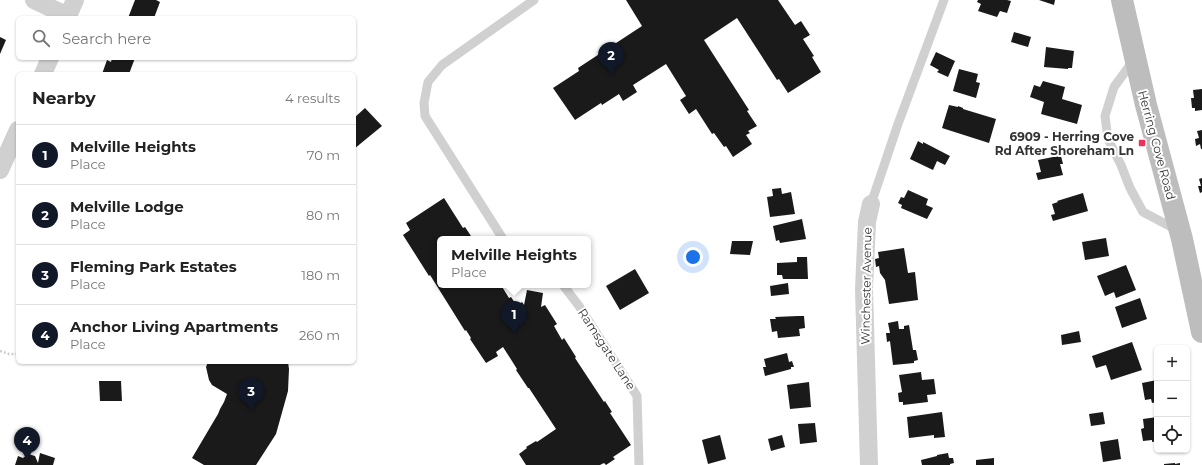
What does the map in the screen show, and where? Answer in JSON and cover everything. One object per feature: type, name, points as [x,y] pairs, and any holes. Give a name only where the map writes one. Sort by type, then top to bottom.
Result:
[{"type":"main road","name":"Herring Cove Road","points":[[1122,0],[1146,105],[1180,232],[1202,332]]},
{"type":"street","points":[[34,0],[70,11]]},
{"type":"street","points":[[44,72],[49,60]]},
{"type":"street","points":[[0,170],[16,134]]},
{"type":"street","name":"Winchester Avenue","points":[[869,465],[864,289],[867,222],[871,204]]},
{"type":"lane","points":[[501,236],[425,116],[424,103],[428,82],[442,65],[534,0]]},
{"type":"lane","name":"Winchester Avenue","points":[[871,204],[898,124],[944,0]]},
{"type":"lane","points":[[1135,58],[1114,87],[1105,116],[1108,139],[1130,188],[1143,212],[1180,232]]},
{"type":"lane","name":"Ramsgate Lane","points":[[565,288],[579,306],[637,396],[639,465]]},
{"type":"path","points":[[0,351],[9,354],[16,354]]},
{"type":"building","points":[[135,0],[156,0],[160,2],[155,16],[129,16]]},
{"type":"building","points":[[626,0],[778,0],[795,25],[801,21],[810,35],[803,39],[814,56],[812,57],[821,72],[788,93],[779,79],[777,80],[737,18],[704,40],[749,110],[747,111],[757,126],[748,131],[750,133],[746,135],[752,144],[733,157],[726,146],[724,147],[714,133],[712,134],[696,109],[689,114],[680,100],[686,96],[666,64],[633,85],[637,92],[623,101],[619,94],[602,105],[601,103],[575,120],[553,88],[579,71],[578,68],[642,26]]},
{"type":"building","points":[[978,0],[1011,1],[1007,13],[1000,11],[997,17],[978,11],[981,4],[977,2]]},
{"type":"building","points":[[1039,0],[1055,0],[1054,5]]},
{"type":"building","points":[[1014,32],[1031,37],[1028,47],[1011,42]]},
{"type":"building","points":[[0,37],[6,40],[0,54]]},
{"type":"building","points":[[1046,47],[1074,51],[1072,68],[1044,67]]},
{"type":"building","points":[[936,52],[955,61],[948,77],[937,72],[939,70],[930,65]]},
{"type":"building","points":[[107,60],[111,62],[112,60],[134,60],[130,72],[103,72]]},
{"type":"building","points":[[959,69],[978,74],[976,82],[980,83],[976,98],[953,91]]},
{"type":"building","points":[[1043,81],[1065,87],[1062,99],[1082,105],[1077,124],[1041,114],[1044,102],[1030,97],[1034,85],[1040,87]]},
{"type":"building","points":[[1202,89],[1202,110],[1195,111],[1195,108],[1192,108],[1191,98],[1194,98],[1193,90]]},
{"type":"building","points":[[949,105],[958,106],[963,109],[996,119],[989,143],[942,128]]},
{"type":"building","points":[[365,108],[382,126],[356,147],[356,116]]},
{"type":"building","points":[[1202,130],[1201,149],[1200,144],[1196,146],[1195,139],[1199,138],[1197,131]]},
{"type":"building","points":[[918,141],[923,144],[923,142],[950,156],[945,165],[937,161],[933,170],[910,159]]},
{"type":"building","points":[[1061,156],[1063,164],[1060,164],[1063,175],[1038,180],[1036,173],[1041,172],[1038,160]]},
{"type":"building","points":[[1202,178],[1202,192],[1200,193],[1198,186],[1201,186],[1199,179]]},
{"type":"building","points":[[781,188],[782,194],[791,192],[795,214],[770,217],[767,197],[773,196],[772,189]]},
{"type":"building","points":[[908,190],[928,199],[926,205],[933,208],[927,219],[901,208],[902,205],[898,203],[901,197],[904,198]]},
{"type":"building","points":[[1083,193],[1088,211],[1053,221],[1051,215],[1055,214],[1052,204]]},
{"type":"building","points":[[444,198],[463,228],[465,227],[471,236],[437,236],[437,286],[403,235],[410,230],[406,223]]},
{"type":"building","points":[[802,219],[806,239],[780,243],[779,240],[776,241],[773,226]]},
{"type":"building","points":[[1106,238],[1109,256],[1085,260],[1082,242]]},
{"type":"building","points":[[732,241],[753,241],[750,255],[730,254]]},
{"type":"building","points":[[904,248],[908,273],[915,272],[918,300],[889,304],[885,280],[880,273],[879,266],[876,267],[875,259],[879,258],[878,252]]},
{"type":"building","points":[[797,257],[807,257],[808,279],[783,279],[782,275],[777,275],[777,263],[797,262]]},
{"type":"building","points":[[1126,265],[1136,290],[1116,298],[1114,292],[1105,296],[1097,276]]},
{"type":"building","points":[[635,269],[649,293],[620,310],[606,286]]},
{"type":"building","points":[[788,283],[789,294],[771,296],[770,286]]},
{"type":"building","points":[[438,288],[503,288],[509,298],[511,297],[517,306],[522,302],[524,305],[527,290],[543,293],[541,307],[545,305],[557,324],[554,326],[562,340],[564,338],[576,357],[575,358],[612,412],[610,413],[631,445],[613,457],[615,459],[606,465],[604,463],[600,465],[526,465],[519,454],[527,448],[526,447],[536,441],[537,442],[556,429],[516,370],[517,369],[503,347],[496,352],[498,356],[486,363],[470,339],[471,338],[466,330],[465,331]]},
{"type":"building","points":[[1140,298],[1147,319],[1122,328],[1115,307]]},
{"type":"building","points":[[804,316],[805,328],[799,329],[800,336],[778,338],[777,331],[772,332],[770,319],[776,319],[775,317]]},
{"type":"building","points":[[898,321],[899,329],[904,329],[904,326],[909,325],[913,350],[916,350],[918,360],[914,361],[914,363],[893,365],[890,341],[887,342],[886,333],[890,333],[888,323]]},
{"type":"building","points":[[1079,331],[1081,342],[1062,345],[1061,335]]},
{"type":"building","points":[[1132,342],[1142,370],[1111,380],[1106,365],[1096,368],[1092,356]]},
{"type":"building","points":[[787,353],[789,362],[792,361],[794,367],[765,376],[763,367],[766,367],[764,359]]},
{"type":"building","points":[[207,364],[288,364],[288,391],[276,434],[256,465],[204,465],[192,458],[218,414],[227,394],[212,385],[209,380],[206,367]]},
{"type":"building","points":[[921,372],[922,380],[934,379],[936,394],[927,395],[928,402],[903,405],[903,402],[899,402],[898,393],[902,392],[899,375]]},
{"type":"building","points":[[99,381],[121,381],[122,401],[100,401]]},
{"type":"building","points":[[1154,381],[1154,403],[1152,403],[1151,399],[1145,400],[1142,383]]},
{"type":"building","points":[[809,382],[811,407],[790,409],[787,385]]},
{"type":"building","points":[[942,412],[945,437],[934,438],[934,435],[909,438],[907,417]]},
{"type":"building","points":[[1103,412],[1105,424],[1091,426],[1089,414]]},
{"type":"building","points":[[1154,417],[1154,442],[1152,442],[1152,440],[1143,441],[1141,429],[1144,428],[1143,419]]},
{"type":"building","points":[[815,423],[817,442],[800,444],[798,424]]},
{"type":"building","points":[[720,435],[726,459],[708,464],[702,440]]},
{"type":"building","points":[[782,435],[785,447],[771,451],[768,439]]},
{"type":"building","points":[[1118,439],[1121,459],[1103,462],[1100,442]]},
{"type":"building","points":[[40,453],[55,458],[53,465],[15,465],[18,456],[23,458],[28,454],[35,456],[38,463]]},
{"type":"building","points":[[948,453],[949,458],[953,458],[954,463],[950,465],[922,465],[921,460]]},
{"type":"building","points":[[994,458],[994,465],[976,465],[976,460]]},
{"type":"building","points":[[1180,463],[1180,465],[1164,465],[1164,464]]},
{"type":"place","name":"Melville Lodge","points":[[611,75]]},
{"type":"place","name":"6909 - Herring Cove Rd After Shoreham Ln","points":[[1142,143]]},
{"type":"place","name":"Melville Heights","points":[[514,334]]},
{"type":"place","name":"Fleming Park Estates","points":[[251,411]]},
{"type":"place","name":"Anchor Living Apartments","points":[[27,460]]}]
